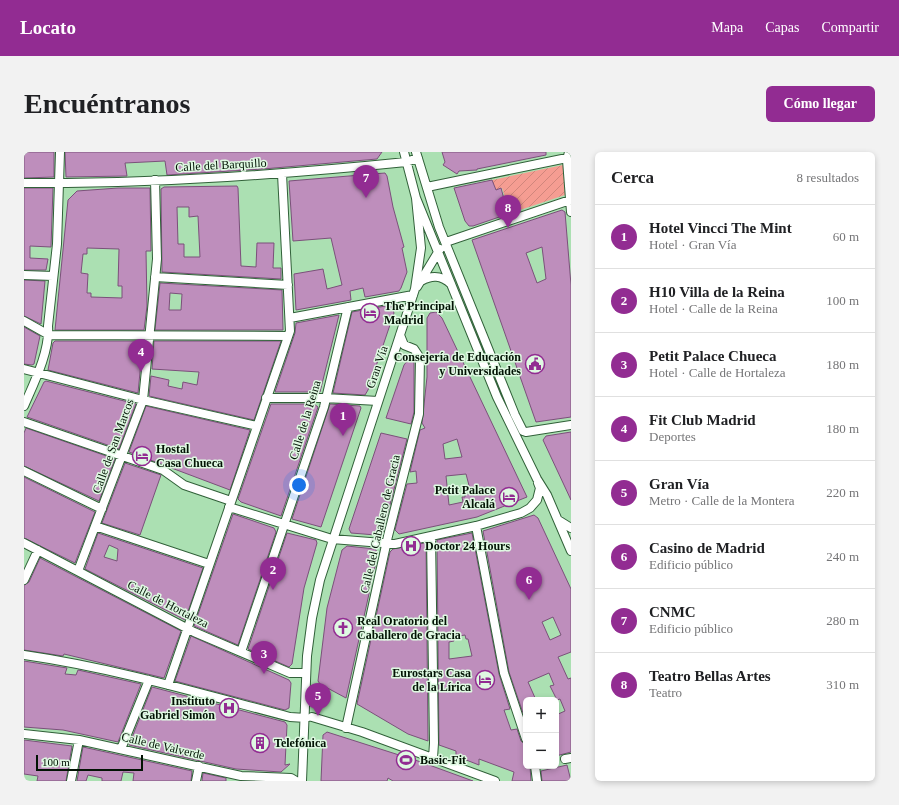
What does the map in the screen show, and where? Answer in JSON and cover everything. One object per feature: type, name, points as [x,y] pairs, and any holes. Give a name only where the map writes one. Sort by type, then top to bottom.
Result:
[{"type":"street","points":[[24,406],[38,373],[49,335],[57,244],[60,152]]},
{"type":"street","points":[[404,152],[416,198],[501,405],[558,520],[571,551]]},
{"type":"street","points":[[417,155],[426,187],[446,242],[515,415],[523,431],[529,432],[571,425]]},
{"type":"street","name":"Calle del Barquillo","points":[[24,183],[156,180],[282,174],[406,162],[417,155]]},
{"type":"street","points":[[426,187],[569,157],[571,212]]},
{"type":"street","points":[[168,685],[290,328],[282,174]]},
{"type":"street","name":"Calle de San Marcos","points":[[78,571],[143,400],[157,260],[156,180]]},
{"type":"street","name":"Gran Vía","points":[[302,781],[309,718],[306,673],[314,606],[332,539],[414,292],[421,248],[416,198]]},
{"type":"street","points":[[446,242],[570,200]]},
{"type":"street","name":"Gran Vía","points":[[414,292],[438,252],[446,242]]},
{"type":"street","points":[[24,274],[54,276]]},
{"type":"street","points":[[421,281],[436,276],[451,284]]},
{"type":"street","points":[[155,277],[288,285]]},
{"type":"street","points":[[290,318],[414,292]]},
{"type":"street","name":"Calle de la Reina","points":[[241,652],[324,407],[348,307]]},
{"type":"street","points":[[24,320],[49,335],[288,336]]},
{"type":"street","name":"Calle del Caballero de Gracia","points":[[346,728],[386,544],[419,414],[420,358],[414,350],[402,342],[400,334]]},
{"type":"street","points":[[24,369],[143,400],[257,426]]},
{"type":"street","points":[[266,398],[325,398],[378,401]]},
{"type":"street","points":[[24,422],[163,470],[184,485],[230,504],[284,525],[332,539],[386,544],[476,526],[521,513],[530,508],[538,498],[540,488],[537,479]]},
{"type":"street","points":[[522,447],[529,432]]},
{"type":"street","points":[[24,472],[102,509]]},
{"type":"street","points":[[558,520],[571,528]]},
{"type":"street","points":[[95,526],[209,564]]},
{"type":"street","points":[[476,526],[504,673],[524,733]]},
{"type":"street","points":[[431,536],[433,758]]},
{"type":"street","name":"Calle de Hortaleza","points":[[24,543],[187,628],[290,673],[306,673]]},
{"type":"street","points":[[24,580],[38,550]]},
{"type":"street","points":[[24,655],[81,664],[149,680],[290,717],[309,718],[346,728],[495,781]]},
{"type":"street","points":[[121,749],[149,680]]},
{"type":"street","name":"Calle de Valverde","points":[[24,734],[80,740],[199,766],[240,778],[291,778],[296,781]]},
{"type":"street","points":[[71,781],[80,740]]},
{"type":"street","points":[[196,781],[199,766]]},
{"type":"street","points":[[535,769],[537,781]]},
{"type":"shaded area","points":[[563,165],[565,195],[508,214],[506,207],[500,202],[506,200],[502,188],[496,190],[492,180]]},
{"type":"building","points":[[24,152],[54,152],[54,177],[24,178]]},
{"type":"building","points":[[65,152],[382,152],[377,159],[263,169],[167,175],[165,161],[125,163],[127,176],[66,177]]},
{"type":"building","points":[[442,152],[546,152],[546,155],[477,170],[459,171],[457,174],[443,165],[445,162]]},
{"type":"building","points":[[385,173],[404,247],[402,248],[407,272],[401,288],[399,291],[365,297],[363,288],[350,291],[351,300],[296,310],[294,274],[323,269],[327,289],[342,285],[331,238],[293,241],[289,181]]},
{"type":"building","points":[[492,180],[496,190],[501,188],[508,214],[469,226],[465,221],[454,188]]},
{"type":"building","points":[[237,186],[241,266],[256,267],[257,243],[274,243],[273,268],[281,268],[281,279],[162,272],[161,189],[164,187]],"holes":[[[177,207],[189,207],[189,217],[198,216],[200,257],[184,257],[184,244],[178,244]]]},
{"type":"building","points":[[24,188],[53,188],[51,247],[30,246],[30,258],[48,259],[46,270],[24,270]]},
{"type":"building","points":[[118,188],[150,188],[151,251],[146,251],[147,306],[144,330],[55,330],[68,200],[77,191]],"holes":[[[87,248],[119,249],[118,286],[122,286],[122,298],[91,297],[91,293],[87,293],[88,274],[81,273],[83,254],[87,254]]]},
{"type":"building","points":[[562,210],[565,212],[571,285],[571,417],[536,422],[472,240]],"holes":[[[542,247],[546,279],[537,283],[526,253]]]},
{"type":"building","points":[[24,280],[45,281],[41,324],[24,316]]},
{"type":"building","points":[[160,283],[282,290],[283,330],[155,330]],"holes":[[[170,293],[182,294],[181,310],[169,310]]]},
{"type":"building","points":[[391,305],[394,313],[365,395],[333,393],[352,312]]},
{"type":"building","points":[[436,312],[442,318],[527,497],[477,517],[399,534],[395,530],[407,484],[417,483],[416,471],[410,472],[420,430],[425,428],[422,423],[427,377],[427,318],[430,313]],"holes":[[[457,439],[462,457],[445,459],[443,444]],[[466,474],[471,493],[465,495],[465,497],[462,497],[463,502],[449,505],[446,476]]]},
{"type":"building","points":[[339,315],[320,392],[275,392],[295,333],[296,323]]},
{"type":"building","points":[[24,327],[40,336],[34,364],[32,365],[24,364]]},
{"type":"building","points":[[55,341],[143,341],[138,393],[48,370],[53,343]]},
{"type":"building","points":[[154,341],[281,341],[254,420],[149,396],[151,376],[169,380],[168,386],[182,389],[183,382],[197,385],[199,372],[152,369]]},
{"type":"building","points":[[412,359],[414,361],[414,412],[411,424],[386,418],[404,365],[408,360]]},
{"type":"building","points":[[46,381],[136,404],[119,449],[27,417],[44,382]]},
{"type":"building","points":[[271,404],[314,404],[318,407],[281,516],[241,502],[238,499]]},
{"type":"building","points":[[330,404],[360,406],[361,408],[321,527],[292,519]]},
{"type":"building","points":[[146,406],[250,430],[230,490],[129,452]]},
{"type":"building","points":[[26,428],[115,459],[99,501],[24,466],[24,433]]},
{"type":"building","points":[[571,432],[571,500],[543,440],[546,436]]},
{"type":"building","points":[[381,433],[407,439],[383,532],[376,535],[351,533],[349,529]]},
{"type":"building","points":[[125,463],[161,475],[140,535],[102,523]]},
{"type":"building","points":[[24,477],[95,512],[75,563],[24,538]]},
{"type":"building","points":[[233,514],[274,528],[276,532],[238,645],[194,626]]},
{"type":"building","points":[[534,515],[538,518],[571,589],[571,652],[558,657],[568,679],[571,678],[571,752],[559,755],[559,714],[565,711],[559,697],[556,697],[550,686],[554,685],[549,673],[528,682],[535,697],[523,697],[523,713],[509,672],[483,531]],"holes":[[[553,617],[561,635],[550,640],[542,622]]]},
{"type":"building","points":[[98,533],[203,568],[185,620],[85,569]],"holes":[[[109,545],[118,549],[117,561],[104,557]]]},
{"type":"building","points":[[287,533],[316,540],[317,543],[304,588],[292,664],[289,667],[248,649]]},
{"type":"building","points":[[472,533],[499,674],[510,709],[504,710],[511,730],[517,729],[521,741],[523,742],[523,769],[530,769],[531,781],[512,781],[514,772],[479,759],[479,765],[456,756],[456,751],[439,745],[437,540]],"holes":[[[465,635],[466,639],[468,639],[472,656],[449,659],[449,642],[454,641],[453,637]]]},
{"type":"building","points":[[426,543],[428,741],[408,734],[357,704],[390,552],[393,549]]},
{"type":"building","points":[[347,546],[375,549],[378,553],[346,698],[320,684],[318,681],[327,608],[342,550]]},
{"type":"building","points":[[40,558],[181,631],[164,678],[64,654],[63,656],[24,650],[24,585],[29,582]]},
{"type":"building","points":[[191,636],[289,680],[291,683],[289,708],[285,710],[175,681]]},
{"type":"building","points":[[24,661],[67,668],[65,674],[76,675],[78,670],[141,684],[118,742],[63,730],[24,727]]},
{"type":"building","points":[[152,687],[285,722],[287,725],[285,765],[290,764],[281,772],[236,769],[129,745]]},
{"type":"building","points":[[327,732],[421,762],[473,781],[393,781],[388,778],[387,781],[321,781],[323,735]]},
{"type":"building","points":[[24,740],[72,746],[66,781],[37,781],[38,776],[24,774]]},
{"type":"building","points":[[83,747],[192,771],[191,781],[133,781],[134,773],[123,772],[121,781],[102,781],[102,778],[88,775],[86,781],[77,781]]},
{"type":"building","points":[[567,765],[571,781],[542,781],[541,771],[559,769],[559,767]]},
{"type":"building","points":[[203,773],[226,778],[226,781],[202,781]]},
{"type":"place","name":"CNMC","points":[[366,198]]},
{"type":"place","name":"Teatro Bellas Artes","points":[[508,228]]},
{"type":"place","name":"The Principal Madrid","points":[[370,313]]},
{"type":"place","name":"Consejería de Educación y Universidades","points":[[535,364]]},
{"type":"place","name":"Fit Club Madrid","points":[[141,372]]},
{"type":"place","name":"Hotel Vincci The Mint","points":[[343,436]]},
{"type":"place","name":"Hostal Casa Chueca","points":[[142,456]]},
{"type":"place","name":"Petit Palace Alcalá","points":[[509,497]]},
{"type":"place","name":"Doctor 24 Hours","points":[[411,546]]},
{"type":"place","name":"H10 Villa de la Reina","points":[[273,590]]},
{"type":"place","name":"Casino de Madrid","points":[[529,600]]},
{"type":"place","name":"Real Oratorio del Caballero de Gracia","points":[[343,628]]},
{"type":"place","name":"Petit Palace Chueca","points":[[264,674]]},
{"type":"place","name":"Eurostars Casa de la Lírica","points":[[485,680]]},
{"type":"place","name":"Instituto Gabriel Simón","points":[[229,708]]},
{"type":"place","name":"Gran Vía","points":[[318,716]]},
{"type":"place","name":"Telefónica","points":[[260,743]]},
{"type":"place","name":"Basic-Fit","points":[[406,760]]}]
